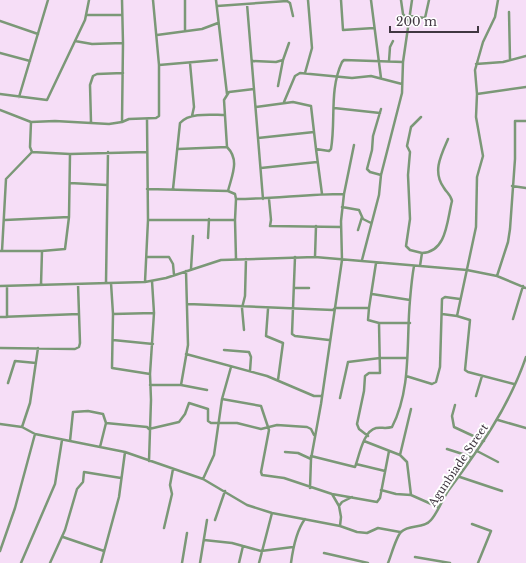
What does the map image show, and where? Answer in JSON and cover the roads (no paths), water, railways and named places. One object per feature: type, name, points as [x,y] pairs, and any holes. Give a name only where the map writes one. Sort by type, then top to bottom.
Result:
[{"type":"street","points":[[19,97],[48,0]]},
{"type":"street","points":[[0,94],[47,100],[87,15],[89,0]]},
{"type":"street","points":[[122,0],[124,43],[122,122]]},
{"type":"street","points":[[0,110],[31,122],[91,122],[99,124],[122,122],[129,119],[147,119],[159,116],[159,66],[153,0]]},
{"type":"street","points":[[185,0],[185,30]]},
{"type":"street","points":[[216,0],[227,94]]},
{"type":"street","points":[[305,73],[312,48],[308,0]]},
{"type":"street","points":[[341,0],[343,30],[374,28]]},
{"type":"street","points":[[371,0],[381,78]]},
{"type":"street","points":[[401,0],[403,14],[409,21]]},
{"type":"street","points":[[362,260],[379,194],[381,175],[402,93],[403,62],[412,0]]},
{"type":"street","points":[[410,16],[425,18],[429,0]]},
{"type":"street","points":[[457,316],[476,227],[477,177],[484,156],[476,117],[476,64],[483,42],[495,17],[498,0]]},
{"type":"street","points":[[217,6],[276,1],[289,2],[293,16]]},
{"type":"street","points":[[247,4],[247,26],[253,61],[263,199]]},
{"type":"street","points":[[509,12],[510,60]]},
{"type":"street","points":[[87,15],[122,15]]},
{"type":"street","points":[[0,21],[38,34]]},
{"type":"street","points":[[156,35],[185,30],[202,29],[218,23]]},
{"type":"street","points":[[75,41],[92,44],[124,43]]},
{"type":"street","points":[[389,61],[390,47],[393,41]]},
{"type":"street","points":[[278,86],[283,60],[289,43]]},
{"type":"street","points":[[0,53],[30,61]]},
{"type":"street","points":[[476,64],[510,60],[526,56]]},
{"type":"street","points":[[159,66],[217,60]]},
{"type":"street","points":[[253,61],[276,62],[283,60]]},
{"type":"street","points":[[316,150],[329,151],[331,149],[334,108],[332,99],[336,77],[342,62],[344,60],[378,60],[403,62]]},
{"type":"street","points":[[190,63],[194,107],[192,116]]},
{"type":"street","points":[[91,122],[90,84],[92,76],[97,74],[123,73]]},
{"type":"street","points":[[284,102],[297,74],[305,73],[357,78],[364,76],[381,78],[388,82],[402,84]]},
{"type":"street","points":[[477,94],[526,87]]},
{"type":"street","points":[[228,191],[235,162],[233,154],[227,147],[224,100],[227,94],[232,91],[254,89]]},
{"type":"street","points":[[256,107],[284,102],[311,106],[322,194]]},
{"type":"street","points":[[334,108],[380,111],[373,136],[372,150],[367,169],[370,172],[381,175]]},
{"type":"street","points":[[173,190],[180,123],[192,116],[225,115]]},
{"type":"street","points":[[421,117],[411,126],[407,146],[410,152],[408,175],[410,219],[406,246],[410,250],[422,253],[435,250],[442,240],[452,198],[442,187],[438,170],[439,160],[448,139]]},
{"type":"street","points":[[145,282],[148,220],[147,119]]},
{"type":"street","points":[[496,276],[509,236],[512,186],[516,159],[515,121],[526,121]]},
{"type":"street","points":[[31,122],[30,147],[32,152]]},
{"type":"street","points":[[258,138],[314,132]]},
{"type":"street","points":[[310,488],[311,458],[314,435],[342,260],[342,207],[354,146]]},
{"type":"street","points":[[178,150],[227,147]]},
{"type":"street","points":[[70,154],[69,217],[65,249],[42,251],[1,251],[5,220],[6,179],[32,152],[70,154],[147,152]]},
{"type":"street","points":[[106,284],[108,152]]},
{"type":"street","points":[[261,168],[317,162]]},
{"type":"street","points":[[70,183],[107,185]]},
{"type":"street","points":[[512,186],[526,188]]},
{"type":"street","points":[[147,189],[228,191],[234,194],[236,199],[236,259]]},
{"type":"street","points":[[236,199],[269,199],[322,194],[344,194]]},
{"type":"street","points":[[270,207],[275,198]]},
{"type":"street","points":[[269,199],[270,226],[341,227]]},
{"type":"street","points":[[342,207],[359,210],[362,217],[371,223]]},
{"type":"street","points":[[5,220],[69,217]]},
{"type":"street","points":[[358,230],[362,217]]},
{"type":"street","points":[[208,238],[209,219]]},
{"type":"street","points":[[148,220],[235,220]]},
{"type":"street","points":[[315,257],[316,226]]},
{"type":"street","points":[[191,268],[193,236]]},
{"type":"street","points":[[41,285],[42,251]]},
{"type":"street","points":[[420,266],[422,253]]},
{"type":"street","points":[[147,257],[169,257],[173,264],[174,275]]},
{"type":"street","points":[[295,257],[293,277],[295,288],[293,335],[329,340]]},
{"type":"street","points":[[0,286],[145,282],[174,275],[191,268],[221,260],[246,258],[315,257],[342,260],[362,260],[376,263],[467,270],[496,276],[524,287],[513,319]]},
{"type":"street","points":[[244,330],[242,308],[245,296],[246,258]]},
{"type":"street","points":[[376,263],[368,320],[379,323],[410,323]]},
{"type":"street","points":[[285,452],[298,453],[311,458],[355,467],[360,448],[372,430],[377,428],[392,427],[402,400],[406,376],[410,323],[410,300],[414,266]]},
{"type":"street","points":[[181,385],[186,354],[188,304],[186,295],[186,271]]},
{"type":"street","points":[[149,461],[150,374],[154,313],[152,281]]},
{"type":"street","points":[[112,283],[112,368],[114,370],[150,374]]},
{"type":"street","points":[[0,348],[75,349],[79,347],[80,314],[78,284]]},
{"type":"street","points":[[7,286],[7,317]]},
{"type":"street","points":[[295,288],[309,288]]},
{"type":"street","points":[[372,294],[410,300]]},
{"type":"street","points":[[406,376],[432,384],[436,382],[440,367],[442,298],[460,299]]},
{"type":"street","points":[[188,304],[268,309],[333,310],[335,308],[369,308]]},
{"type":"street","points":[[268,309],[266,336],[283,343],[278,380]]},
{"type":"street","points":[[113,314],[154,313]]},
{"type":"street","points":[[0,317],[80,314]]},
{"type":"street","points":[[442,314],[469,318],[471,322],[465,370],[514,384]]},
{"type":"street","points":[[368,436],[359,429],[357,424],[364,391],[365,376],[369,373],[380,373],[379,323]]},
{"type":"street","points":[[113,340],[153,344]]},
{"type":"street","points":[[22,427],[30,403],[38,348]]},
{"type":"street","points":[[224,350],[249,352],[251,357],[250,371]]},
{"type":"street","points":[[186,354],[250,371],[278,380],[314,396],[321,396]]},
{"type":"street","name":"Agunbiade Street","points":[[400,532],[410,526],[427,524],[432,520],[438,507],[498,420],[508,402],[514,384],[525,366],[526,357]]},
{"type":"street","points":[[340,398],[347,363],[380,358],[408,358]]},
{"type":"street","points":[[8,383],[15,361],[36,363]]},
{"type":"street","points":[[203,480],[214,455],[222,399],[231,367]]},
{"type":"street","points":[[476,396],[482,376]]},
{"type":"street","points":[[150,385],[181,385],[207,390]]},
{"type":"street","points":[[222,399],[261,406],[269,428],[261,472],[262,475],[284,478],[310,488],[332,494],[377,502],[380,498],[389,451]]},
{"type":"street","points":[[106,423],[125,423],[147,427],[149,429],[179,422],[185,414],[189,403],[208,409],[209,423],[237,423],[254,428],[269,428],[277,425],[307,427],[311,429],[314,435]]},
{"type":"street","points":[[455,405],[452,416],[454,427],[484,441]]},
{"type":"street","points":[[400,455],[411,409]]},
{"type":"street","points":[[70,441],[73,412],[88,411],[104,414],[106,423],[100,447]]},
{"type":"street","points":[[498,420],[526,428]]},
{"type":"street","points":[[0,424],[22,427],[35,434],[125,452],[203,480],[225,491],[247,505],[272,513],[340,526],[357,532],[367,533],[378,528],[400,532],[388,563]]},
{"type":"street","points":[[0,551],[15,508],[35,434]]},
{"type":"street","points":[[21,563],[55,484],[62,440]]},
{"type":"street","points":[[364,441],[400,455],[408,465],[411,495]]},
{"type":"street","points":[[448,449],[472,457]]},
{"type":"street","points":[[476,451],[498,462]]},
{"type":"street","points":[[101,563],[119,497],[125,452]]},
{"type":"street","points":[[356,464],[385,471]]},
{"type":"street","points":[[164,528],[172,494],[170,485],[173,469]]},
{"type":"street","points":[[50,563],[62,537],[77,488],[83,482],[84,472],[121,478]]},
{"type":"street","points":[[460,477],[502,491]]},
{"type":"street","points":[[381,490],[396,494],[411,495],[438,507]]},
{"type":"street","points":[[215,520],[225,491]]},
{"type":"street","points":[[332,494],[339,506],[341,517],[340,526]]},
{"type":"street","points":[[339,506],[342,502],[352,497]]},
{"type":"street","points":[[259,563],[272,513]]},
{"type":"street","points":[[291,563],[293,547],[301,524],[305,519]]},
{"type":"street","points":[[200,563],[207,520]]},
{"type":"street","points":[[472,524],[491,532],[478,563]]},
{"type":"street","points":[[182,563],[187,533]]},
{"type":"street","points":[[62,537],[104,551]]},
{"type":"street","points":[[204,540],[243,546],[261,551],[293,547]]},
{"type":"street","points":[[239,563],[243,546]]},
{"type":"street","points":[[324,553],[368,563]]},
{"type":"street","points":[[416,557],[450,563]]}]
